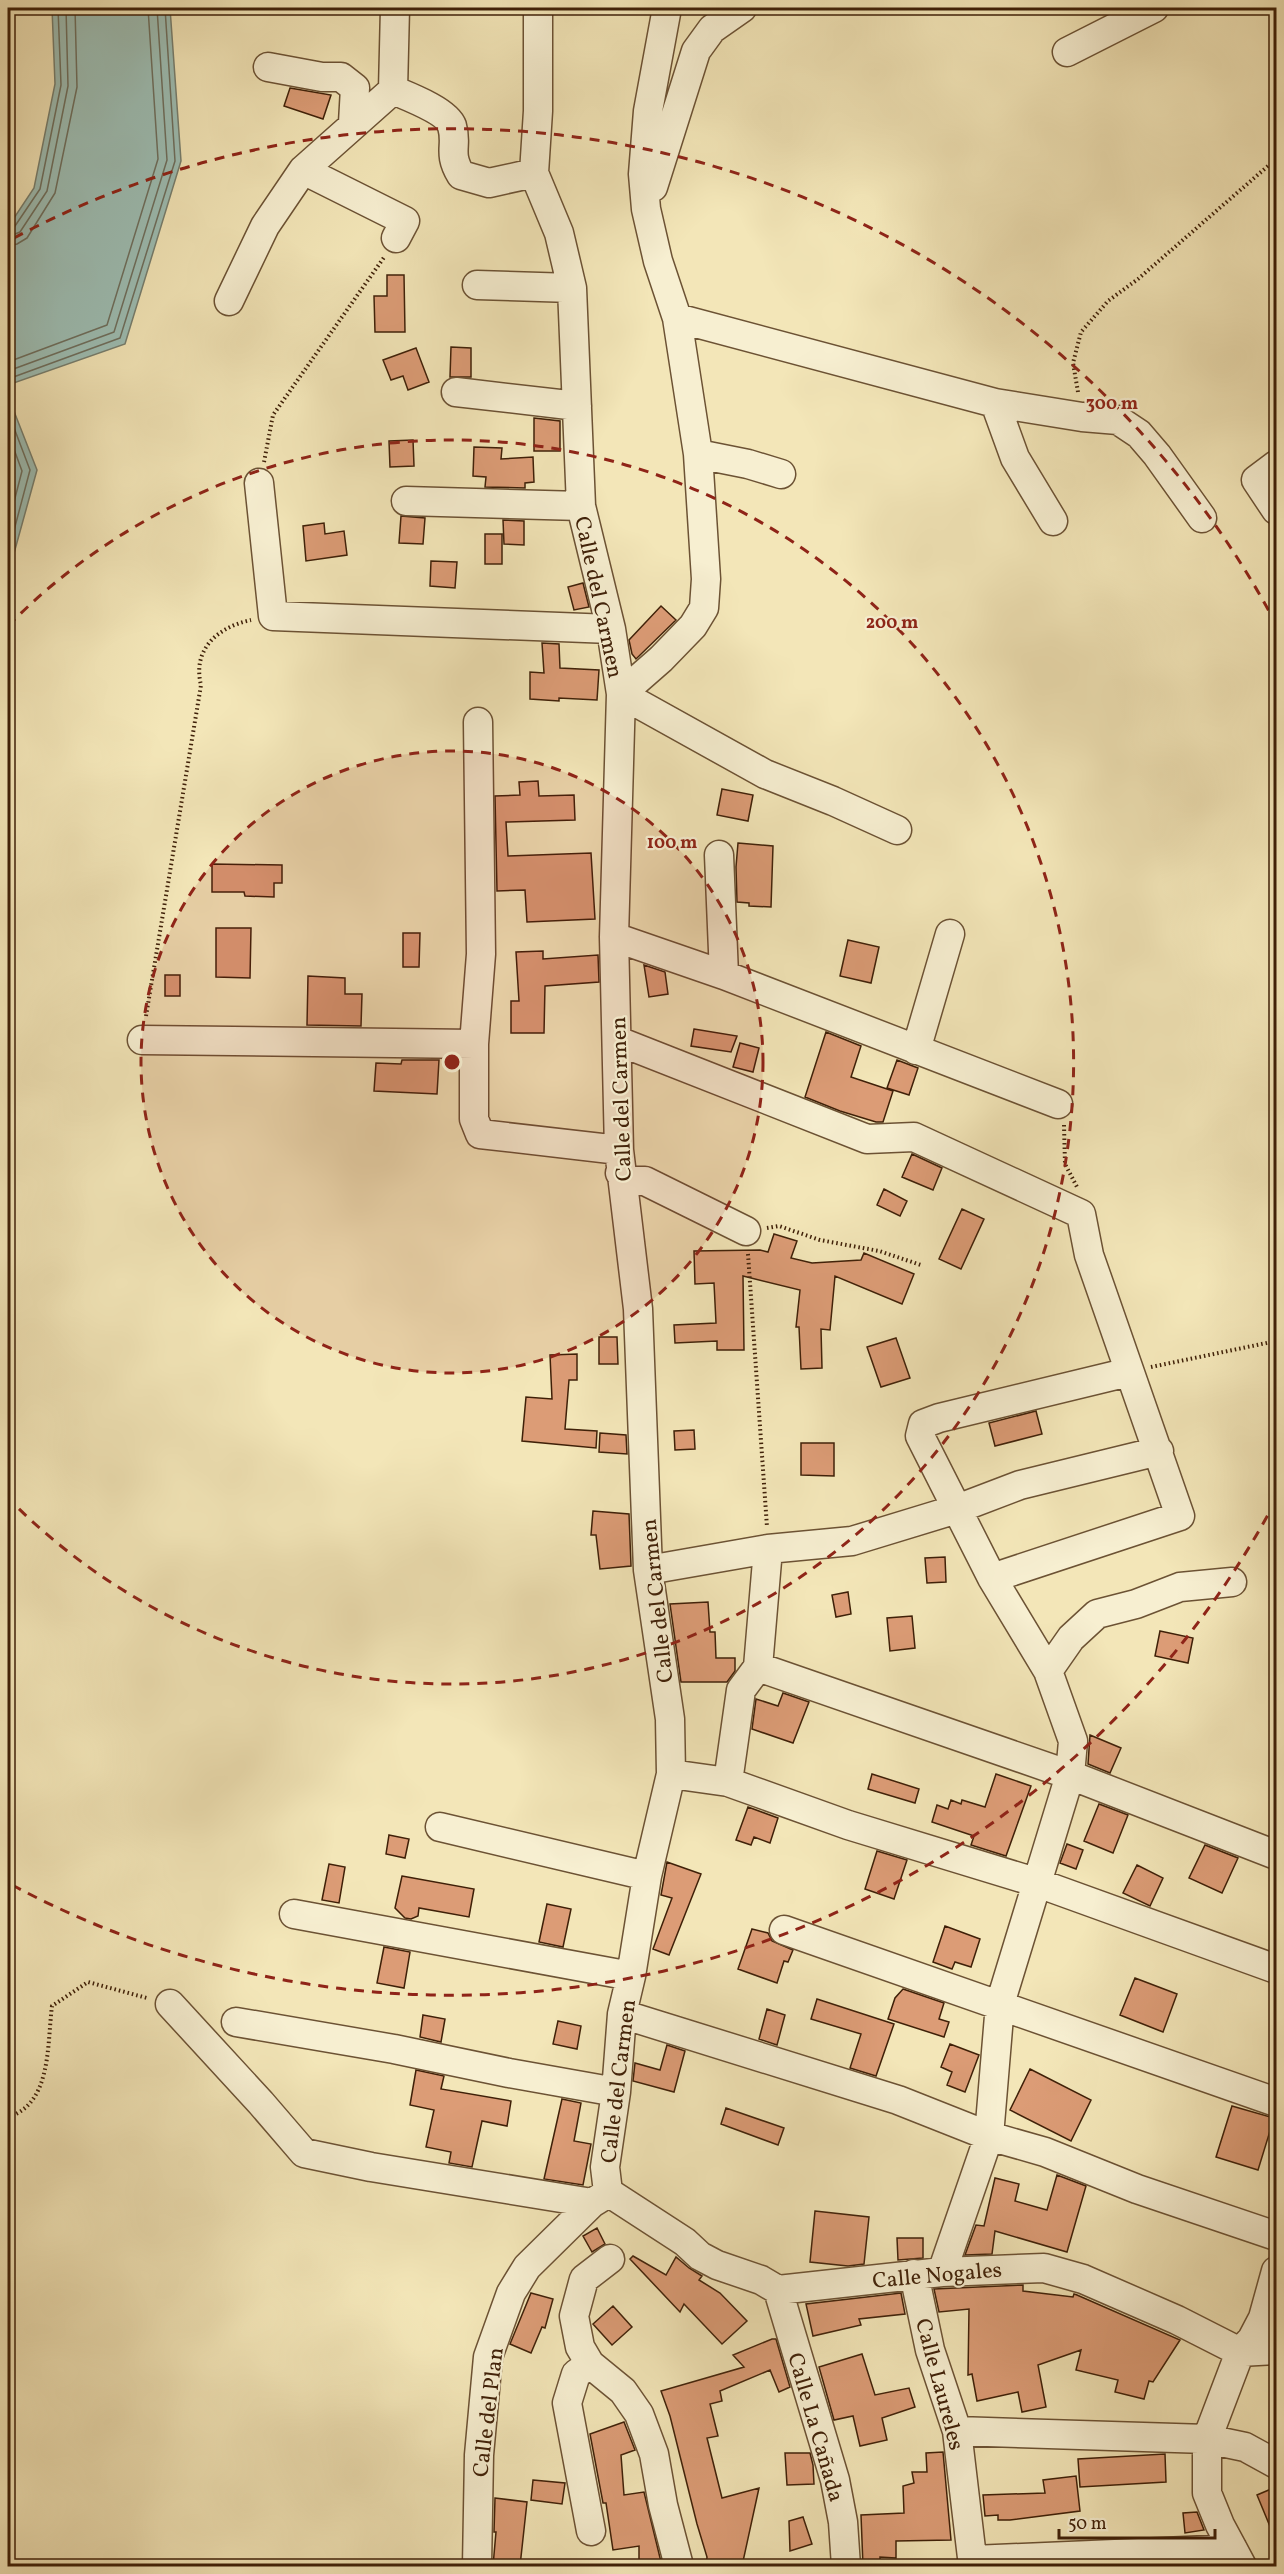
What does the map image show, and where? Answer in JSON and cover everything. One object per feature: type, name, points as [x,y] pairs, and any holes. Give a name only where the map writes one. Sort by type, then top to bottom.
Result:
[{"type":"street","points":[[229,302],[265,225],[303,170],[353,123],[393,90],[395,8]]},
{"type":"street","name":"Calle del Carmen","points":[[538,8],[538,111],[534,173],[559,233],[572,288],[581,506],[611,629],[621,694],[614,937],[620,1161],[638,1309],[648,1570],[669,1719],[671,1774],[647,1876],[632,1976],[622,2014],[616,2092],[600,2197]]},
{"type":"street","points":[[668,8],[648,111],[643,174],[646,209],[658,261],[677,318],[698,454],[706,579],[704,608],[693,626],[661,659],[621,694],[765,774],[897,830]]},
{"type":"street","points":[[646,209],[696,51],[712,29],[742,8]]},
{"type":"street","points":[[1066,52],[1154,8]]},
{"type":"street","points":[[268,67],[341,77],[355,88],[353,123]]},
{"type":"street","points":[[393,90],[444,115],[452,126],[453,162],[461,175],[489,183],[534,173]]},
{"type":"street","points":[[303,170],[405,221],[396,238]]},
{"type":"street","points":[[477,285],[572,288]]},
{"type":"street","points":[[677,318],[995,403],[1082,417],[1118,420],[1138,434],[1157,455],[1202,518]]},
{"type":"street","points":[[456,392],[577,406]]},
{"type":"street","points":[[995,403],[1015,458],[1053,521]]},
{"type":"street","points":[[698,454],[748,464],[781,474]]},
{"type":"street","points":[[1266,472],[1276,510]]},
{"type":"street","points":[[259,483],[273,616],[611,629]]},
{"type":"street","points":[[406,501],[581,506]]},
{"type":"street","points":[[478,722],[481,954],[474,1044],[474,1119],[480,1134],[620,1161],[632,1181],[645,1181],[746,1231]]},
{"type":"street","points":[[719,855],[724,975]]},
{"type":"street","points":[[916,1050],[950,934]]},
{"type":"street","points":[[614,937],[724,975],[1058,1104]]},
{"type":"street","points":[[142,1040],[474,1044]]},
{"type":"street","points":[[618,1041],[867,1139],[914,1137],[1081,1214],[1089,1255],[1180,1516],[992,1578]]},
{"type":"street","points":[[942,2272],[989,2136],[1000,2004],[1035,1882],[1070,1776],[1073,1741],[1048,1671],[992,1578],[920,1436],[923,1424],[939,1418],[1129,1372]]},
{"type":"street","points":[[648,1570],[768,1549],[852,1541],[957,1509],[1020,1485],[1159,1451]]},
{"type":"street","points":[[728,1782],[741,1690],[758,1667],[768,1549]]},
{"type":"street","points":[[1048,1671],[1071,1638],[1097,1614],[1136,1604],[1179,1587],[1232,1582]]},
{"type":"street","points":[[758,1667],[1070,1776],[1276,1855]]},
{"type":"street","points":[[671,1774],[728,1782],[848,1824],[1035,1882],[1276,1970]]},
{"type":"street","points":[[440,1827],[647,1876]]},
{"type":"street","points":[[294,1914],[632,1976]]},
{"type":"street","points":[[784,1930],[1276,2102]]},
{"type":"street","points":[[170,2004],[304,2153],[371,2167],[600,2197],[685,2242],[700,2256],[717,2265],[761,2280],[778,2290]]},
{"type":"street","points":[[622,2014],[898,2100],[989,2136],[1045,2152],[1137,2189],[1276,2236]]},
{"type":"street","points":[[236,2022],[394,2049],[616,2092]]},
{"type":"street","name":"Calle del Plan","points":[[477,2566],[479,2456],[488,2357],[511,2293],[526,2267],[600,2197]]},
{"type":"street","points":[[610,2259],[584,2279],[574,2316],[579,2347],[590,2364],[623,2391],[639,2414],[654,2454],[663,2505],[679,2566]]},
{"type":"street","name":"Calle Nogales","points":[[778,2290],[914,2274],[1044,2268],[1083,2279],[1177,2320],[1240,2352]]},
{"type":"street","points":[[973,2563],[1238,2558],[1220,2525],[1207,2493],[1207,2439],[1240,2352],[1252,2339],[1263,2318],[1276,2271]]},
{"type":"street","name":"Calle Laureles","points":[[914,2274],[930,2350],[957,2431],[973,2563]]},
{"type":"street","name":"Calle La Cañada","points":[[778,2290],[835,2480],[843,2522],[846,2566]]},
{"type":"street","points":[[1240,2352],[1276,2350]]},
{"type":"street","points":[[590,2364],[576,2374],[567,2403],[591,2531]]},
{"type":"street","points":[[957,2431],[1207,2439],[1245,2447],[1276,2463]]},
{"type":"path","points":[[1082,417],[1073,363],[1081,332],[1108,301],[1138,279],[1276,159]]},
{"type":"path","points":[[259,483],[273,415],[396,238]]},
{"type":"path","points":[[142,1040],[201,685],[197,668],[205,647],[224,630],[240,622],[273,616]]},
{"type":"path","points":[[1058,1104],[1064,1113],[1065,1164],[1076,1182],[1081,1214]]},
{"type":"path","points":[[768,1549],[746,1231],[779,1226],[820,1240],[879,1251],[921,1265]]},
{"type":"path","points":[[1129,1372],[1276,1341]]},
{"type":"path","points":[[8,2117],[30,2105],[42,2086],[52,2006],[88,1982],[170,2004]]},
{"type":"water","points":[[52,8],[170,8],[181,161],[125,344],[8,385],[8,227],[34,188],[55,84]]},
{"type":"water","points":[[8,396],[37,470],[8,575]]},
{"type":"building","points":[[290,88],[331,95],[323,119],[284,106]]},
{"type":"building","points":[[387,275],[404,275],[405,332],[375,332],[374,296],[387,296]]},
{"type":"building","points":[[451,347],[471,348],[471,377],[450,377]]},
{"type":"building","points":[[416,348],[429,382],[408,390],[403,376],[391,380],[383,360]]},
{"type":"building","points":[[534,418],[560,421],[560,451],[534,451]]},
{"type":"building","points":[[413,440],[414,466],[390,467],[389,441]]},
{"type":"building","points":[[474,447],[502,448],[501,459],[533,457],[534,482],[525,483],[525,488],[485,487],[486,477],[473,476]]},
{"type":"building","points":[[401,516],[425,518],[423,544],[399,543]]},
{"type":"building","points":[[503,520],[524,521],[524,545],[504,544]]},
{"type":"building","points":[[324,523],[325,534],[344,531],[347,555],[306,561],[303,526]]},
{"type":"building","points":[[485,534],[502,534],[502,564],[485,564]]},
{"type":"building","points":[[431,561],[457,562],[455,588],[430,586]]},
{"type":"building","points":[[583,583],[589,607],[574,610],[568,587]]},
{"type":"building","points":[[661,606],[676,620],[636,659],[632,654],[629,640]]},
{"type":"building","points":[[542,643],[559,644],[560,668],[599,670],[597,700],[530,699],[530,672],[544,673]]},
{"type":"building","points":[[538,781],[539,796],[574,795],[575,820],[506,822],[508,856],[591,853],[595,919],[527,922],[525,890],[497,891],[495,796],[520,795],[519,782]]},
{"type":"building","points":[[722,789],[753,795],[748,821],[717,815]]},
{"type":"building","points":[[738,843],[773,846],[771,907],[749,906],[749,903],[737,902]]},
{"type":"building","points":[[212,864],[282,865],[282,883],[274,883],[274,897],[245,896],[244,892],[212,892]]},
{"type":"building","points":[[216,928],[251,928],[250,978],[216,977]]},
{"type":"building","points":[[403,933],[420,933],[419,967],[403,967]]},
{"type":"building","points":[[848,940],[879,947],[871,983],[840,976]]},
{"type":"building","points":[[543,951],[543,959],[598,955],[599,982],[545,986],[544,1033],[511,1033],[511,1001],[519,1001],[516,952]]},
{"type":"building","points":[[644,965],[665,972],[668,994],[649,997]]},
{"type":"building","points":[[165,975],[180,975],[180,996],[165,996]]},
{"type":"building","points":[[308,976],[345,978],[345,994],[362,994],[361,1026],[307,1025]]},
{"type":"building","points":[[694,1029],[737,1036],[731,1052],[691,1046]]},
{"type":"building","points":[[826,1032],[861,1046],[851,1077],[893,1091],[883,1122],[840,1111],[805,1097]]},
{"type":"building","points":[[740,1043],[759,1048],[753,1072],[733,1067]]},
{"type":"building","points":[[402,1060],[439,1060],[437,1094],[374,1091],[376,1063],[401,1064]]},
{"type":"building","points":[[897,1060],[918,1068],[909,1095],[887,1088]]},
{"type":"building","points":[[912,1154],[942,1168],[933,1190],[902,1177]]},
{"type":"building","points":[[884,1189],[907,1201],[900,1216],[877,1205]]},
{"type":"building","points":[[962,1209],[984,1219],[961,1269],[939,1259]]},
{"type":"building","points":[[774,1234],[797,1241],[791,1258],[812,1263],[861,1260],[864,1253],[914,1274],[902,1304],[835,1276],[830,1330],[821,1329],[822,1368],[801,1369],[799,1327],[796,1327],[800,1290],[743,1276],[744,1350],[717,1350],[717,1341],[675,1343],[674,1325],[716,1323],[714,1283],[695,1284],[694,1251],[760,1250],[768,1252]]},
{"type":"building","points":[[599,1337],[617,1337],[618,1364],[599,1364]]},
{"type":"building","points":[[896,1338],[910,1378],[881,1387],[867,1347]]},
{"type":"building","points":[[577,1354],[577,1380],[569,1380],[565,1429],[597,1431],[596,1448],[522,1441],[526,1397],[552,1399],[550,1355]]},
{"type":"building","points":[[1036,1411],[1042,1434],[995,1446],[989,1423]]},
{"type":"building","points":[[694,1430],[695,1449],[675,1450],[674,1431]]},
{"type":"building","points":[[600,1433],[626,1435],[627,1454],[599,1452]]},
{"type":"building","points":[[801,1443],[834,1443],[834,1476],[801,1475]]},
{"type":"building","points":[[593,1511],[629,1514],[631,1566],[600,1569],[596,1535],[591,1535]]},
{"type":"building","points":[[945,1557],[946,1582],[927,1583],[925,1558]]},
{"type":"building","points":[[848,1592],[851,1614],[836,1617],[832,1595]]},
{"type":"building","points":[[708,1602],[710,1632],[715,1632],[716,1658],[735,1658],[735,1671],[727,1682],[681,1682],[670,1604]]},
{"type":"building","points":[[912,1616],[915,1648],[890,1651],[887,1618]]},
{"type":"building","points":[[1160,1631],[1193,1638],[1188,1663],[1155,1656]]},
{"type":"building","points":[[783,1693],[809,1702],[793,1743],[752,1729],[756,1699],[778,1706]]},
{"type":"building","points":[[1090,1735],[1121,1748],[1110,1773],[1088,1764]]},
{"type":"building","points":[[872,1774],[919,1789],[915,1803],[868,1789]]},
{"type":"building","points":[[996,1774],[1031,1786],[1006,1856],[971,1845],[974,1836],[932,1822],[937,1805],[948,1809],[951,1800],[961,1804],[962,1800],[985,1807]]},
{"type":"building","points":[[1099,1804],[1128,1815],[1113,1853],[1084,1841]]},
{"type":"building","points":[[748,1807],[778,1818],[770,1843],[754,1837],[751,1845],[736,1840]]},
{"type":"building","points":[[389,1835],[409,1839],[405,1858],[386,1854]]},
{"type":"building","points":[[1067,1844],[1083,1850],[1076,1869],[1060,1863]]},
{"type":"building","points":[[1205,1845],[1238,1858],[1222,1893],[1189,1878]]},
{"type":"building","points":[[877,1851],[907,1860],[894,1899],[865,1889]]},
{"type":"building","points":[[667,1862],[701,1874],[669,1955],[653,1949],[672,1898],[661,1895]]},
{"type":"building","points":[[329,1864],[345,1867],[339,1903],[322,1900]]},
{"type":"building","points":[[1137,1865],[1163,1878],[1150,1906],[1123,1893]]},
{"type":"building","points":[[402,1876],[474,1889],[469,1917],[419,1908],[418,1916],[411,1919],[405,1918],[395,1908]]},
{"type":"building","points":[[547,1904],[571,1909],[563,1947],[539,1942]]},
{"type":"building","points":[[945,1926],[980,1939],[971,1967],[955,1962],[952,1969],[933,1962]]},
{"type":"building","points":[[752,1929],[768,1933],[772,1941],[793,1950],[788,1962],[784,1961],[777,1983],[738,1969]]},
{"type":"building","points":[[384,1947],[410,1952],[404,1988],[377,1983]]},
{"type":"building","points":[[1135,1978],[1177,1994],[1163,2032],[1120,2015]]},
{"type":"building","points":[[903,1989],[944,2003],[939,2019],[949,2022],[944,2037],[888,2019],[895,1998]]},
{"type":"building","points":[[817,1999],[894,2024],[876,2076],[850,2068],[861,2034],[811,2019]]},
{"type":"building","points":[[767,2009],[785,2015],[777,2045],[759,2039]]},
{"type":"building","points":[[423,2015],[445,2019],[441,2042],[420,2037]]},
{"type":"building","points":[[558,2021],[581,2026],[577,2049],[553,2044]]},
{"type":"building","points":[[950,2044],[979,2055],[965,2092],[947,2085],[952,2072],[941,2067]]},
{"type":"building","points":[[667,2045],[685,2051],[674,2092],[633,2081],[635,2063],[660,2070]]},
{"type":"building","points":[[1030,2069],[1091,2100],[1071,2141],[1010,2110]]},
{"type":"building","points":[[416,2070],[444,2076],[441,2089],[511,2101],[507,2126],[482,2121],[472,2167],[449,2163],[451,2152],[426,2147],[434,2110],[410,2105]]},
{"type":"building","points":[[562,2099],[581,2103],[574,2141],[591,2144],[583,2185],[544,2179]]},
{"type":"building","points":[[1232,2106],[1274,2118],[1258,2170],[1216,2157]]},
{"type":"building","points":[[726,2108],[784,2128],[778,2145],[721,2124]]},
{"type":"building","points":[[1057,2175],[1086,2186],[1067,2252],[995,2231],[992,2254],[965,2255],[976,2225],[984,2226],[995,2178],[1019,2184],[1015,2201],[1047,2210]]},
{"type":"building","points":[[815,2211],[869,2217],[864,2264],[848,2266],[810,2262]]},
{"type":"building","points":[[597,2228],[605,2244],[592,2252],[583,2236]]},
{"type":"building","points":[[897,2238],[923,2238],[923,2258],[898,2260]]},
{"type":"building","points":[[633,2256],[666,2275],[676,2257],[702,2276],[699,2280],[720,2293],[747,2321],[722,2344],[684,2304],[680,2312],[630,2259]]},
{"type":"building","points":[[1023,2285],[1023,2291],[1073,2297],[1074,2294],[1077,2295],[1180,2340],[1153,2382],[1149,2381],[1144,2399],[1115,2392],[1118,2380],[1076,2370],[1081,2350],[1038,2365],[1046,2407],[1022,2412],[1018,2392],[977,2401],[972,2374],[968,2375],[969,2309],[939,2312],[934,2289]]},
{"type":"building","points":[[531,2293],[553,2299],[545,2328],[542,2327],[531,2353],[510,2344]]},
{"type":"building","points":[[901,2293],[905,2314],[859,2319],[861,2325],[813,2336],[806,2304]]},
{"type":"building","points":[[613,2306],[632,2327],[612,2345],[593,2324]]},
{"type":"building","points":[[776,2339],[790,2387],[779,2392],[770,2370],[720,2391],[722,2401],[710,2404],[718,2436],[707,2438],[722,2498],[759,2488],[742,2566],[706,2566],[707,2557],[670,2416],[661,2391],[744,2367],[733,2355]]},
{"type":"building","points":[[862,2354],[875,2395],[909,2388],[915,2407],[882,2418],[887,2440],[860,2446],[853,2416],[834,2420],[819,2367]]},
{"type":"building","points":[[624,2422],[635,2450],[621,2455],[624,2495],[644,2492],[662,2566],[639,2566],[639,2546],[613,2550],[606,2503],[603,2503],[590,2434]]},
{"type":"building","points":[[943,2452],[951,2540],[896,2541],[896,2558],[880,2557],[880,2566],[863,2566],[861,2515],[904,2513],[903,2486],[914,2483],[912,2472],[927,2472],[926,2453]]},
{"type":"building","points":[[785,2453],[810,2453],[814,2484],[787,2485]]},
{"type":"building","points":[[1165,2454],[1166,2482],[1080,2487],[1078,2459]]},
{"type":"building","points":[[1076,2476],[1080,2511],[1010,2520],[998,2520],[998,2515],[985,2516],[983,2495],[1045,2493],[1043,2480]]},
{"type":"building","points":[[533,2480],[565,2483],[562,2504],[531,2500]]},
{"type":"building","points":[[1276,2487],[1276,2541],[1257,2495]]},
{"type":"building","points":[[495,2498],[527,2502],[520,2566],[493,2566],[496,2532],[494,2532]]},
{"type":"building","points":[[1197,2512],[1204,2530],[1185,2533],[1183,2513]]},
{"type":"building","points":[[803,2517],[812,2544],[790,2551],[789,2521]]}]
